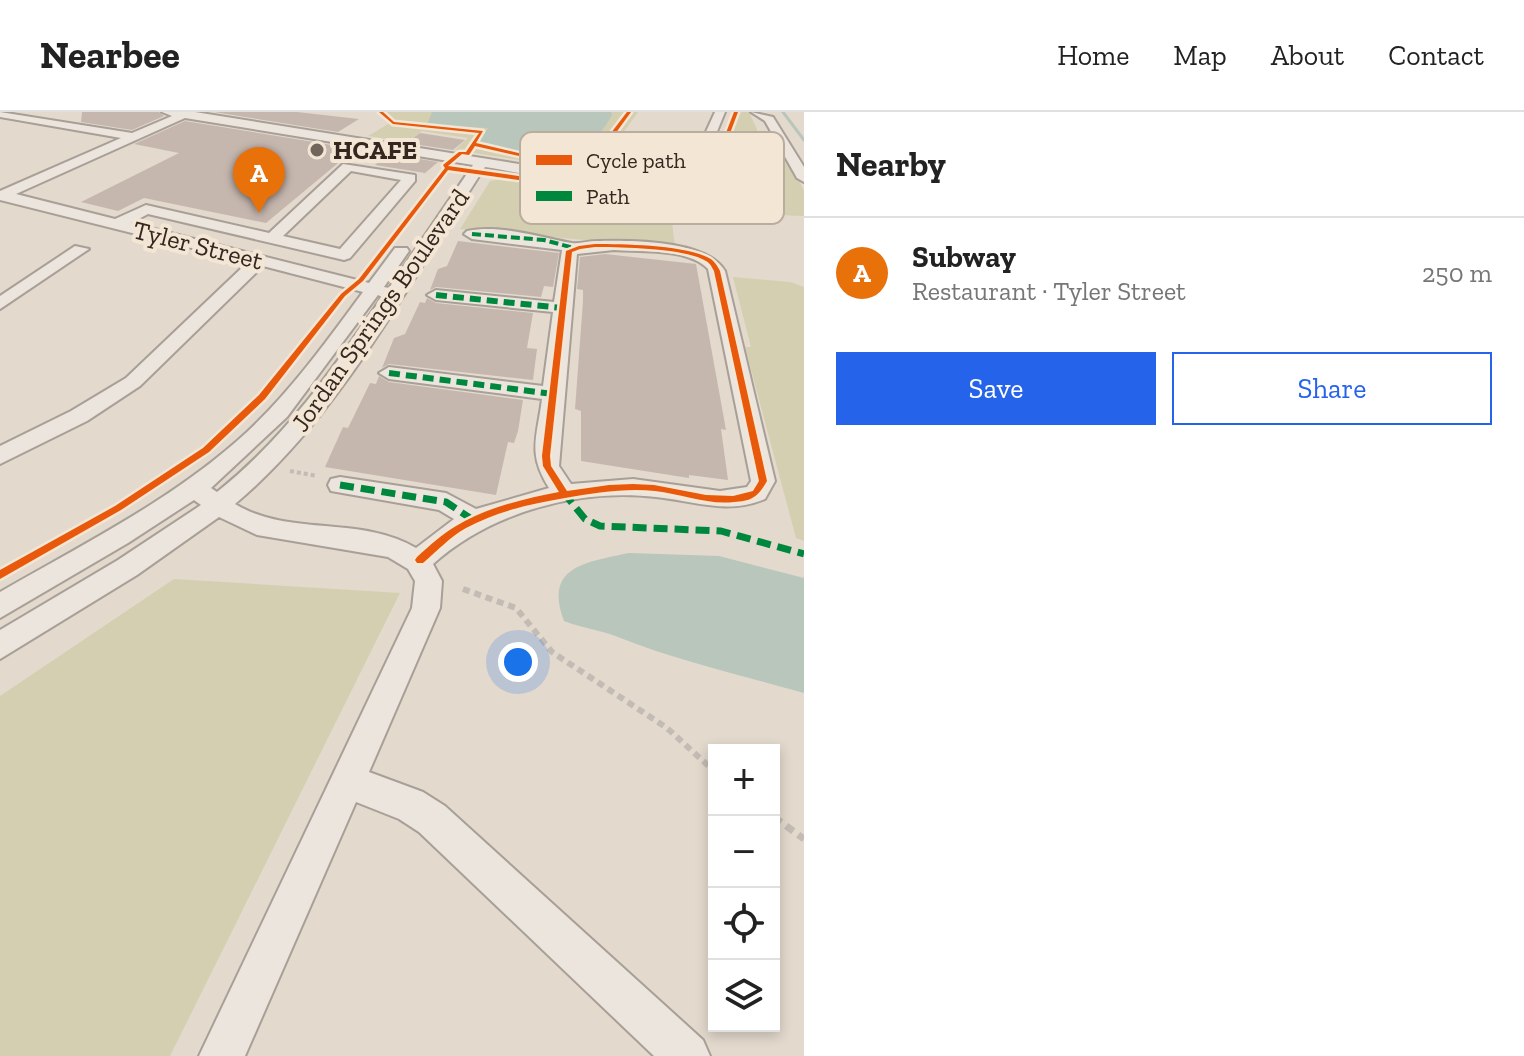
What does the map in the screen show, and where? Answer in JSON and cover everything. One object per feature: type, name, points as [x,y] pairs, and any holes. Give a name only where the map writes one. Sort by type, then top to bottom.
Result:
[{"type":"street","points":[[167,112],[520,169]]},
{"type":"street","points":[[711,132],[720,112]]},
{"type":"street","points":[[756,112],[769,119],[777,132]]},
{"type":"street","points":[[1,195],[188,113]]},
{"type":"street","points":[[0,114],[134,137]]},
{"type":"street","points":[[0,131],[35,120]]},
{"type":"street","points":[[784,144],[804,178]]},
{"type":"street","name":"Jordan Springs Boulevard","points":[[0,646],[219,504],[267,464],[302,427],[383,292],[408,240],[473,161]]},
{"type":"street","name":"Jordan Springs Boulevard","points":[[0,606],[193,488],[239,452],[429,243],[473,161]]},
{"type":"street","points":[[117,224],[146,209],[344,255],[410,178],[348,167],[272,238]]},
{"type":"street","name":"Tyler Street","points":[[1,195],[383,292]]},
{"type":"street","points":[[363,234],[429,243]]},
{"type":"street","points":[[420,560],[438,543],[473,520],[565,495],[592,489],[629,487],[738,499],[756,493],[763,481],[715,267],[702,257],[685,253],[591,245],[574,248],[544,240],[472,234]]},
{"type":"street","points":[[565,495],[547,466],[568,254],[574,248]]},
{"type":"street","points":[[0,304],[81,249]]},
{"type":"street","points":[[0,456],[79,416],[133,382],[260,260]]},
{"type":"street","points":[[436,295],[562,308]]},
{"type":"street","points":[[389,373],[553,394]]},
{"type":"street","points":[[340,485],[446,502],[473,520]]},
{"type":"street","points":[[193,488],[258,526],[383,545],[420,560],[429,573],[431,586],[426,608],[222,1056]]},
{"type":"street","points":[[348,782],[410,805],[432,819],[687,1056]]},
{"type":"path","points":[[463,589],[516,608],[552,652],[667,728],[708,766]]},
{"type":"path","points":[[780,821],[804,839]]},
{"type":"shaded area","points":[[378,112],[638,112],[624,132],[520,132],[520,160],[455,150],[468,138],[422,131],[406,142],[368,136],[390,123]]},
{"type":"shaded area","points":[[432,112],[611,112],[612,115],[601,132],[520,132],[520,152],[479,143],[488,128],[427,125]]},
{"type":"shaded area","points":[[739,112],[749,112],[758,132],[733,132]]},
{"type":"shaded area","points":[[784,149],[804,191],[804,216],[784,215]]},
{"type":"shaded area","points":[[520,180],[520,224],[672,224],[675,248],[460,229],[490,181]]},
{"type":"shaded area","points":[[733,277],[790,282],[804,287],[804,541],[796,538],[745,347],[751,347]]},
{"type":"shaded area","points":[[629,553],[719,556],[804,578],[804,693],[687,661],[564,621],[559,588],[564,578],[584,564]]},
{"type":"shaded area","points":[[174,579],[400,593],[170,1056],[0,1056],[0,696]]},
{"type":"building","points":[[82,112],[159,112],[164,116],[132,130],[81,122]]},
{"type":"building","points":[[214,112],[297,112],[359,119],[338,132]]},
{"type":"building","points":[[185,121],[355,149],[266,223],[144,198],[118,211],[81,202],[179,153],[134,144]]},
{"type":"building","points":[[420,133],[465,140],[453,150],[406,143]]},
{"type":"building","points":[[389,154],[438,162],[425,173],[375,165]]},
{"type":"building","points":[[458,241],[559,253],[553,287],[544,286],[541,297],[436,287],[430,290],[438,269],[447,266]]},
{"type":"building","points":[[605,254],[696,264],[726,430],[721,429],[728,480],[689,475],[689,478],[581,461],[581,411],[575,409],[583,301],[583,290],[577,289],[580,257]]},
{"type":"building","points":[[427,298],[436,303],[533,313],[527,348],[537,349],[533,380],[389,364],[382,368],[394,338],[405,334],[420,302],[425,303]]},
{"type":"building","points":[[379,376],[389,382],[523,400],[518,431],[514,443],[508,442],[496,495],[325,467],[343,427],[348,428],[370,383],[376,384]]},
{"type":"waterway","points":[[783,112],[804,140]]},
{"type":"marked path","points":[[472,234],[544,240],[574,248]]},
{"type":"marked path","points":[[436,295],[562,308]]},
{"type":"marked path","points":[[389,373],[553,394]]},
{"type":"marked path","points":[[340,485],[446,502],[473,520]]},
{"type":"marked path","points":[[563,492],[585,519],[600,526],[665,526],[721,531],[804,554]]},
{"type":"cycle path","points":[[381,112],[393,123],[482,132],[467,154],[461,153],[445,166],[520,178]]},
{"type":"cycle path","points":[[614,132],[629,112]]},
{"type":"cycle path","points":[[728,132],[736,112]]},
{"type":"cycle path","points":[[474,144],[520,155]]},
{"type":"cycle path","points":[[0,575],[118,508],[206,450],[262,397],[343,295],[361,280],[447,168]]},
{"type":"cycle path","points":[[420,560],[463,526],[504,508],[556,495],[583,491],[609,488],[633,487],[720,499],[745,498],[756,493],[763,481],[761,471],[717,271],[709,260],[677,251],[636,247],[595,246],[569,251],[546,456],[547,466],[565,495]]},
{"type":"place","name":"HCAFE","points":[[317,150]]},
{"type":"place","name":"Subway","points":[[259,213]]}]
